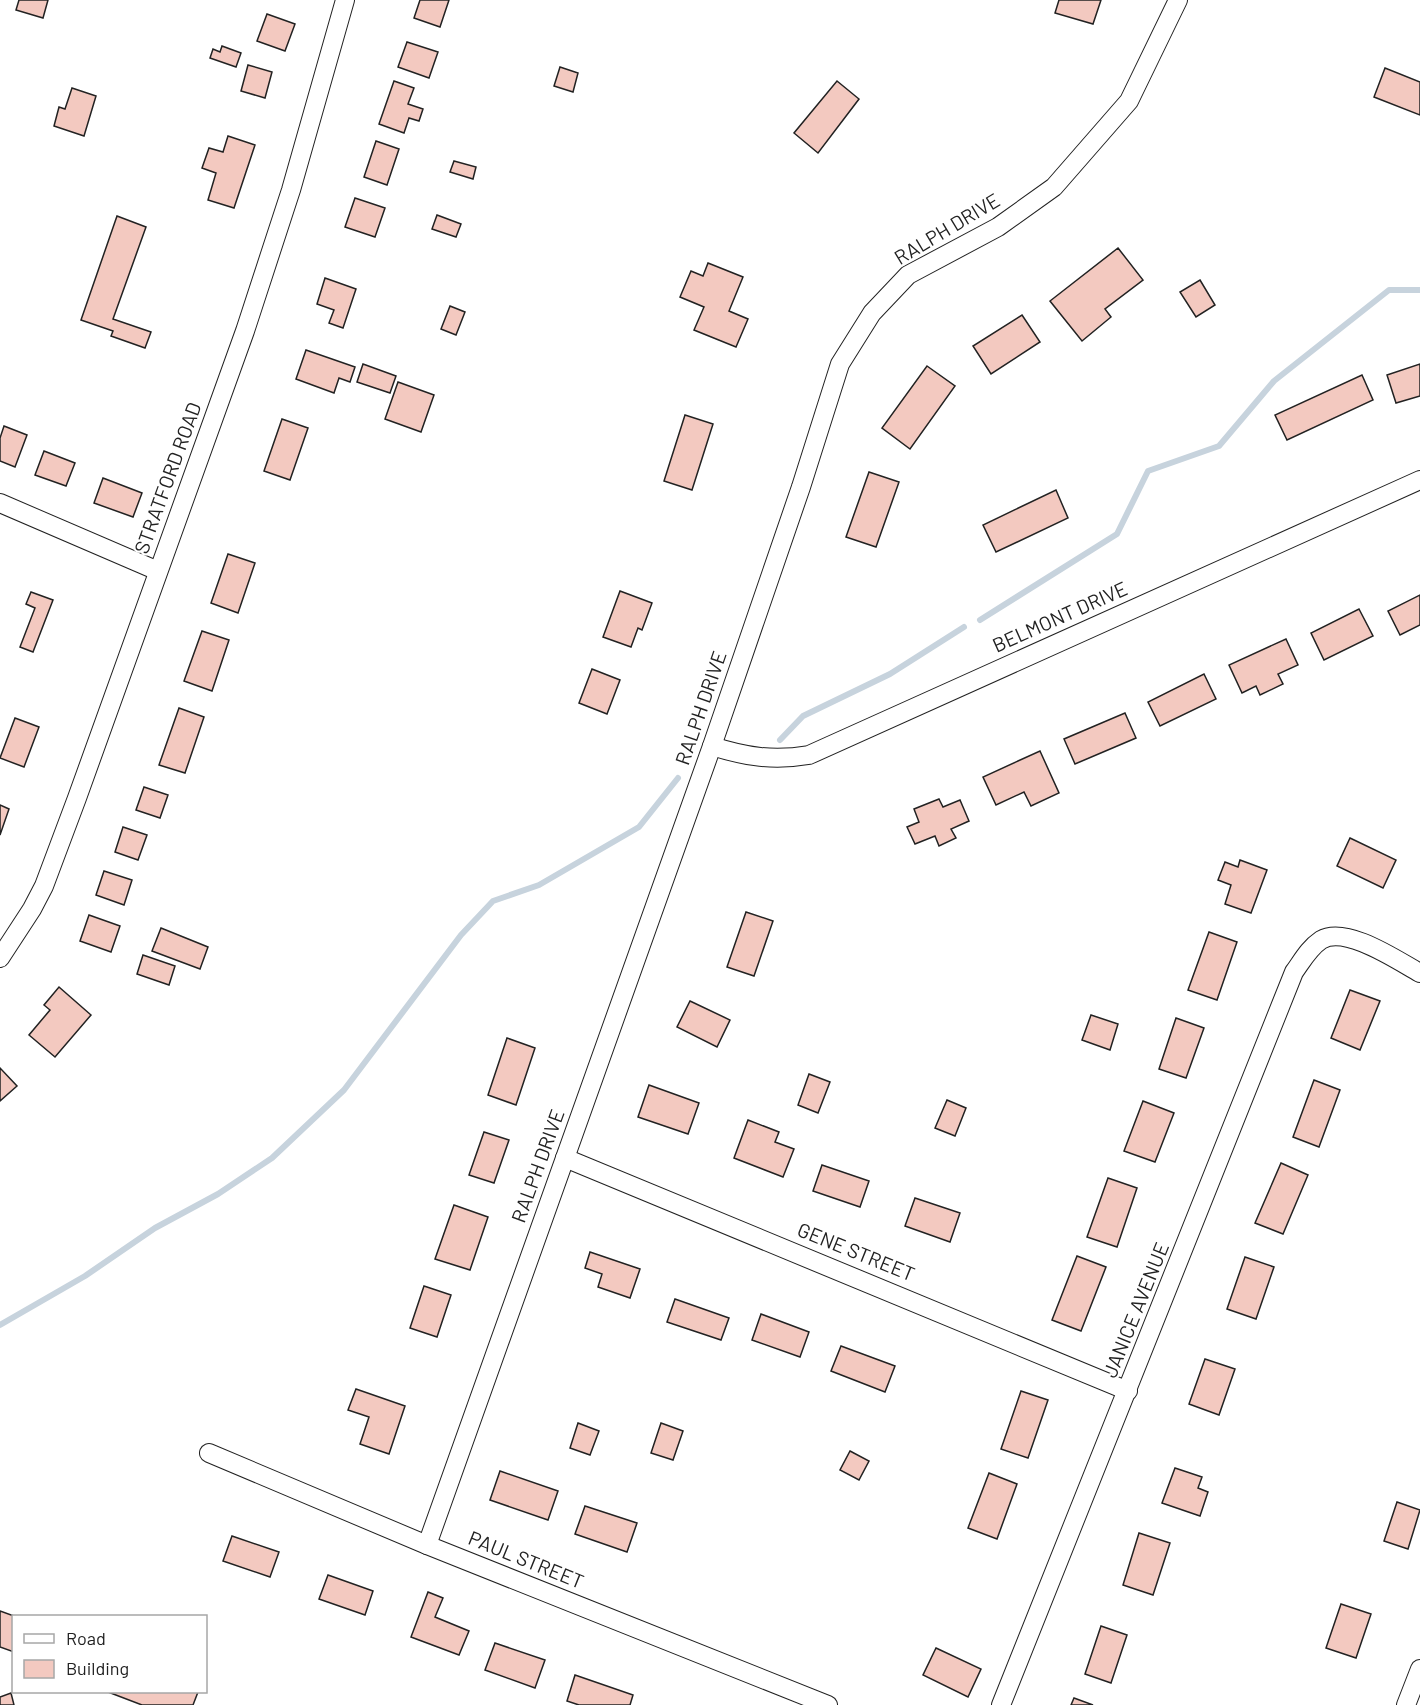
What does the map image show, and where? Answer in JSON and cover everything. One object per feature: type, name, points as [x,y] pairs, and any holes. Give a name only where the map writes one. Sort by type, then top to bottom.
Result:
[{"type":"street","name":"STRATFORD ROAD","points":[[0,958],[44,886],[245,331],[291,190],[345,0]]},
{"type":"street","name":"RALPH DRIVE","points":[[427,1545],[712,746],[840,364],[872,313],[909,275],[998,227],[1054,187],[1129,101],[1178,0]]},
{"type":"street","name":"BELMONT DRIVE","points":[[712,746],[757,758],[783,760],[809,755],[1420,480]]},
{"type":"street","points":[[0,503],[158,570]]},
{"type":"street","name":"JANICE AVENUE","points":[[1001,1705],[1294,972],[1308,952],[1323,939],[1349,938],[1373,947],[1420,974]]},
{"type":"street","name":"GENE STREET","points":[[565,1158],[1128,1391]]},
{"type":"street","name":"PAUL STREET","points":[[209,1453],[427,1545],[828,1705]]},
{"type":"street","points":[[1406,1705],[1420,1669]]},
{"type":"building","points":[[19,0],[48,0],[43,18],[16,10]]},
{"type":"building","points":[[420,0],[449,0],[440,27],[414,18]]},
{"type":"building","points":[[1059,0],[1101,0],[1093,24],[1055,13]]},
{"type":"building","points":[[267,14],[295,24],[285,51],[257,41]]},
{"type":"building","points":[[407,42],[438,52],[429,78],[398,67]]},
{"type":"building","points":[[222,46],[241,53],[236,67],[210,58],[213,49],[220,52]]},
{"type":"building","points":[[248,65],[272,72],[265,98],[241,91]]},
{"type":"building","points":[[560,67],[578,73],[573,92],[554,86]]},
{"type":"building","points":[[1385,68],[1420,82],[1420,115],[1374,97]]},
{"type":"building","points":[[394,81],[414,88],[408,104],[423,109],[419,121],[409,118],[404,133],[379,124]]},
{"type":"building","points":[[837,81],[859,99],[818,153],[794,133]]},
{"type":"building","points":[[72,88],[96,96],[84,136],[54,126],[59,107],[65,109]]},
{"type":"building","points":[[228,136],[255,145],[234,208],[208,200],[216,173],[202,168],[209,148],[223,152]]},
{"type":"building","points":[[376,141],[399,149],[387,185],[364,177]]},
{"type":"building","points":[[454,161],[476,167],[473,179],[450,172]]},
{"type":"building","points":[[355,198],[385,208],[375,237],[345,227]]},
{"type":"building","points":[[437,215],[461,224],[456,237],[432,229]]},
{"type":"building","points":[[117,216],[146,227],[113,319],[151,332],[145,348],[111,336],[113,331],[81,320]]},
{"type":"building","points":[[1118,248],[1143,280],[1105,309],[1111,317],[1082,341],[1050,301]]},
{"type":"building","points":[[708,263],[743,277],[729,311],[748,319],[736,347],[694,330],[704,307],[680,297],[691,271],[703,276]]},
{"type":"building","points":[[325,278],[356,289],[343,328],[329,323],[334,310],[317,304]]},
{"type":"building","points":[[1200,280],[1215,305],[1196,317],[1180,292]]},
{"type":"building","points":[[450,306],[465,312],[456,335],[441,329]]},
{"type":"building","points":[[1022,315],[1040,342],[991,374],[973,346]]},
{"type":"building","points":[[306,350],[355,367],[350,382],[339,378],[334,393],[296,379]]},
{"type":"building","points":[[363,364],[396,376],[390,393],[357,382]]},
{"type":"building","points":[[1420,364],[1420,396],[1396,403],[1387,375]]},
{"type":"building","points":[[927,366],[955,386],[910,449],[882,428]]},
{"type":"building","points":[[1362,375],[1373,400],[1287,440],[1275,415]]},
{"type":"building","points":[[398,382],[434,395],[421,432],[385,419]]},
{"type":"building","points":[[685,415],[713,424],[692,490],[664,481]]},
{"type":"building","points":[[282,419],[308,428],[290,480],[264,471]]},
{"type":"building","points":[[4,426],[27,435],[15,467],[0,461],[0,438]]},
{"type":"building","points":[[44,451],[75,463],[66,486],[35,475]]},
{"type":"building","points":[[869,472],[899,482],[876,547],[846,537]]},
{"type":"building","points":[[103,478],[142,493],[133,517],[94,503]]},
{"type":"building","points":[[1056,490],[1068,518],[996,552],[983,525]]},
{"type":"building","points":[[228,554],[255,563],[238,613],[211,603]]},
{"type":"building","points":[[620,591],[652,603],[642,630],[638,628],[631,647],[603,637]]},
{"type":"building","points":[[31,592],[53,600],[33,652],[20,647],[35,608],[26,604]]},
{"type":"building","points":[[1420,595],[1420,625],[1400,635],[1388,611]]},
{"type":"building","points":[[1359,609],[1373,636],[1324,660],[1311,633]]},
{"type":"building","points":[[202,631],[229,640],[212,691],[184,681]]},
{"type":"building","points":[[1286,639],[1298,665],[1278,674],[1283,684],[1260,695],[1256,686],[1242,693],[1229,665]]},
{"type":"building","points":[[592,669],[620,680],[607,714],[579,703]]},
{"type":"building","points":[[1204,674],[1216,699],[1160,726],[1148,702]]},
{"type":"building","points":[[179,708],[204,717],[185,773],[159,765]]},
{"type":"building","points":[[1125,713],[1136,738],[1075,764],[1064,739]]},
{"type":"building","points":[[15,718],[39,727],[24,767],[0,758]]},
{"type":"building","points":[[1040,751],[1059,793],[1031,806],[1024,792],[996,805],[983,777]]},
{"type":"building","points":[[144,787],[168,795],[160,818],[136,810]]},
{"type":"building","points":[[939,799],[943,807],[960,800],[969,821],[951,829],[956,838],[939,846],[935,836],[915,844],[907,827],[919,822],[914,809]]},
{"type":"building","points":[[0,805],[9,809],[0,835]]},
{"type":"building","points":[[123,827],[147,835],[138,860],[115,852]]},
{"type":"building","points":[[1350,838],[1396,860],[1383,888],[1337,866]]},
{"type":"building","points":[[1240,860],[1267,870],[1251,913],[1225,904],[1231,885],[1218,880],[1225,862],[1238,867]]},
{"type":"building","points":[[104,871],[132,880],[124,905],[96,895]]},
{"type":"building","points":[[746,912],[773,921],[754,976],[727,967]]},
{"type":"building","points":[[89,915],[120,926],[111,952],[80,941]]},
{"type":"building","points":[[161,928],[208,947],[200,969],[152,951]]},
{"type":"building","points":[[1209,932],[1237,942],[1217,1000],[1188,990]]},
{"type":"building","points":[[143,955],[175,966],[169,985],[137,974]]},
{"type":"building","points":[[59,987],[91,1015],[55,1057],[29,1035],[50,1010],[44,1005]]},
{"type":"building","points":[[1350,990],[1380,1001],[1360,1050],[1331,1038]]},
{"type":"building","points":[[690,1001],[730,1020],[717,1047],[677,1027]]},
{"type":"building","points":[[1091,1015],[1118,1024],[1110,1050],[1082,1040]]},
{"type":"building","points":[[1176,1018],[1204,1028],[1186,1078],[1159,1069]]},
{"type":"building","points":[[507,1038],[535,1048],[516,1105],[488,1095]]},
{"type":"building","points":[[0,1068],[17,1086],[0,1101]]},
{"type":"building","points":[[809,1074],[830,1082],[818,1113],[798,1105]]},
{"type":"building","points":[[1314,1080],[1340,1090],[1319,1147],[1293,1137]]},
{"type":"building","points":[[649,1085],[699,1103],[688,1134],[638,1117]]},
{"type":"building","points":[[947,1100],[966,1108],[955,1136],[935,1128]]},
{"type":"building","points":[[1143,1101],[1174,1113],[1155,1162],[1124,1151]]},
{"type":"building","points":[[748,1120],[779,1132],[775,1142],[794,1149],[783,1177],[734,1158]]},
{"type":"building","points":[[484,1132],[509,1140],[494,1183],[469,1175]]},
{"type":"building","points":[[1281,1163],[1308,1175],[1283,1234],[1255,1223]]},
{"type":"building","points":[[822,1165],[869,1181],[860,1207],[813,1191]]},
{"type":"building","points":[[1108,1178],[1137,1188],[1117,1247],[1087,1237]]},
{"type":"building","points":[[915,1198],[960,1213],[950,1242],[905,1226]]},
{"type":"building","points":[[454,1205],[488,1217],[470,1270],[435,1259]]},
{"type":"building","points":[[590,1252],[640,1269],[630,1298],[598,1287],[602,1274],[585,1268]]},
{"type":"building","points":[[1077,1256],[1106,1267],[1081,1331],[1052,1320]]},
{"type":"building","points":[[1245,1257],[1274,1267],[1256,1319],[1227,1309]]},
{"type":"building","points":[[424,1286],[451,1295],[437,1337],[410,1328]]},
{"type":"building","points":[[675,1299],[729,1318],[721,1340],[667,1322]]},
{"type":"building","points":[[761,1314],[809,1332],[800,1357],[752,1340]]},
{"type":"building","points":[[841,1346],[895,1366],[885,1392],[831,1371]]},
{"type":"building","points":[[1205,1359],[1235,1369],[1219,1415],[1189,1404]]},
{"type":"building","points":[[356,1389],[405,1406],[389,1454],[360,1444],[369,1417],[348,1410]]},
{"type":"building","points":[[1021,1391],[1048,1400],[1028,1458],[1001,1449]]},
{"type":"building","points":[[578,1423],[599,1431],[590,1455],[570,1448]]},
{"type":"building","points":[[661,1423],[683,1431],[673,1460],[651,1453]]},
{"type":"building","points":[[850,1451],[869,1461],[859,1480],[840,1470]]},
{"type":"building","points":[[1175,1468],[1202,1477],[1198,1488],[1208,1492],[1200,1516],[1162,1503]]},
{"type":"building","points":[[500,1471],[558,1491],[548,1520],[490,1500]]},
{"type":"building","points":[[989,1473],[1017,1484],[997,1539],[968,1528]]},
{"type":"building","points":[[1397,1502],[1420,1510],[1408,1549],[1384,1541]]},
{"type":"building","points":[[585,1506],[637,1523],[627,1552],[575,1534]]},
{"type":"building","points":[[1139,1533],[1170,1543],[1153,1595],[1123,1585]]},
{"type":"building","points":[[232,1536],[279,1552],[270,1577],[223,1561]]},
{"type":"building","points":[[328,1575],[373,1591],[365,1615],[319,1599]]},
{"type":"building","points":[[428,1592],[443,1598],[435,1617],[469,1631],[459,1655],[411,1637]]},
{"type":"building","points":[[1341,1604],[1371,1614],[1356,1658],[1326,1648]]},
{"type":"building","points":[[0,1611],[12,1615],[12,1651],[0,1647]]},
{"type":"building","points":[[1101,1626],[1127,1635],[1111,1683],[1085,1674]]},
{"type":"building","points":[[495,1643],[545,1660],[535,1688],[485,1670]]},
{"type":"building","points":[[936,1648],[981,1669],[968,1697],[923,1675]]},
{"type":"building","points":[[575,1675],[633,1695],[630,1705],[579,1705],[567,1701]]},
{"type":"building","points":[[11,1693],[14,1705],[0,1705],[0,1697]]},
{"type":"building","points":[[111,1693],[198,1693],[193,1705],[142,1705]]},
{"type":"building","points":[[1074,1698],[1093,1705],[1071,1705]]},
{"type":"waterway","points":[[980,620],[1117,534],[1148,471],[1219,446],[1274,381],[1389,290],[1420,290]]},
{"type":"waterway","points":[[780,740],[803,716],[890,674],[964,627]]},
{"type":"waterway","points":[[0,1325],[85,1276],[155,1228],[218,1194],[272,1158],[344,1090],[461,935],[493,901],[539,885],[639,827],[678,778]]}]
